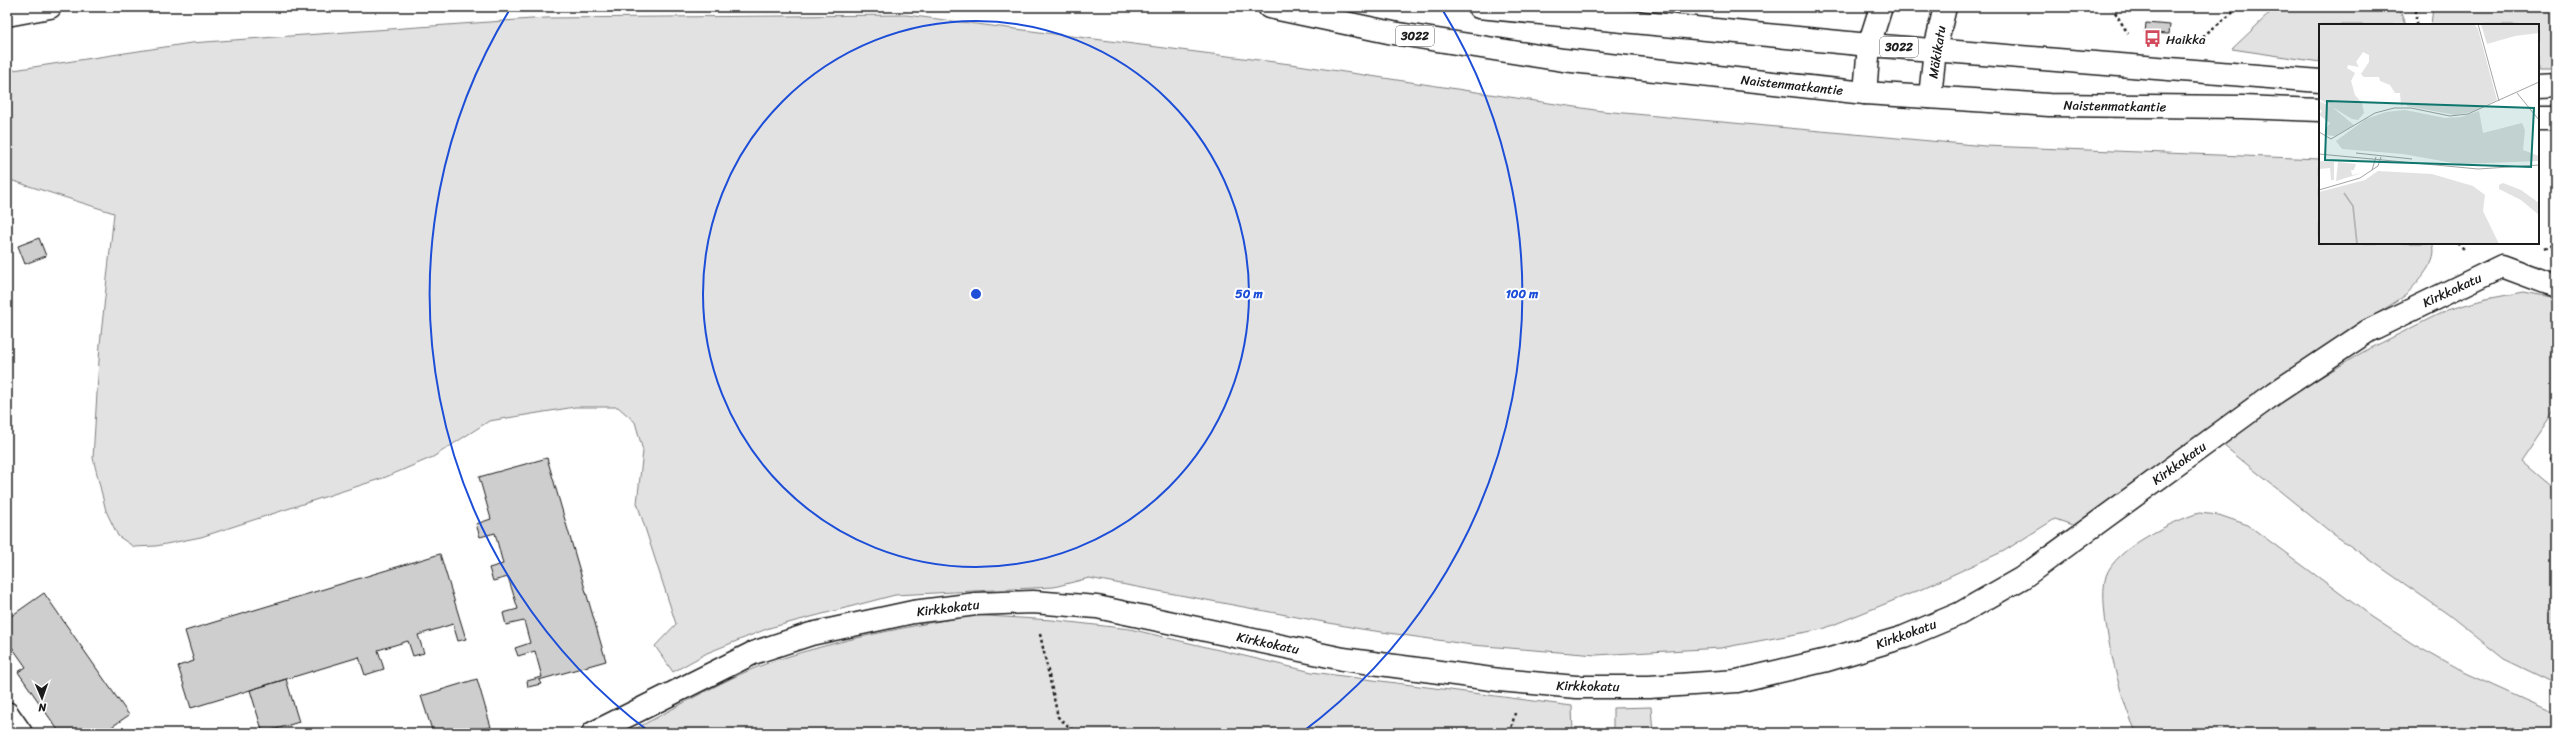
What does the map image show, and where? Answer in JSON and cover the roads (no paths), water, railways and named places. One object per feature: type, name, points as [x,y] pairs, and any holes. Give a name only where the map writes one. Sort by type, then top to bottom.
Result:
[{"type":"street","points":[[7,15],[50,7]]},
{"type":"street","name":"Naistenmatkantie","points":[[1269,7],[1394,33],[1563,60],[1865,93],[2049,105],[2242,107],[2319,110]]},
{"type":"street","name":"3022","points":[[1479,7],[1868,45],[2319,80]]},
{"type":"street","points":[[1865,93],[1868,45],[1881,7]]},
{"type":"street","name":"Mäkikatu","points":[[1930,97],[1935,49],[1945,7]]},
{"type":"street","points":[[2539,87],[2556,86]]},
{"type":"street","points":[[2539,118],[2556,118]]},
{"type":"street","name":"Kirkkokatu","points":[[592,733],[753,653],[811,634],[913,612],[976,604],[1032,602],[1097,607],[1343,659],[1498,680],[1576,687],[1649,687],[1737,681],[1827,660],[1904,637],[1952,617],[2022,578],[2275,392],[2368,331],[2502,266],[2556,286]]},
{"type":"street","points":[[7,713],[21,733]]},
{"type":"place","name":"Haikka","points":[[2153,39]]}]
